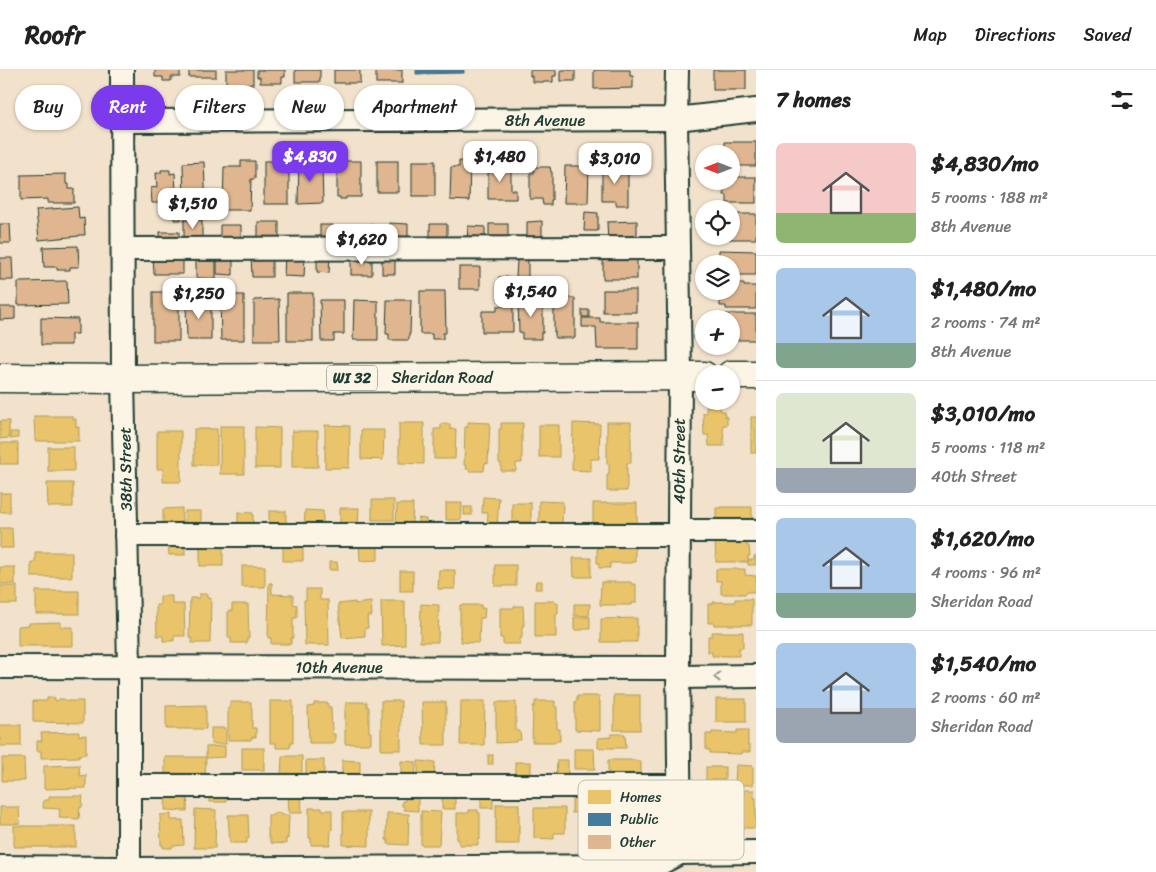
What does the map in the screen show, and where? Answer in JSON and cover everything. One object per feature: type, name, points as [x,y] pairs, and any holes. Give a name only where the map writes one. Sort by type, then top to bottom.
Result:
[{"type":"main road","points":[[740,375],[756,375]]},
{"type":"main road","name":"Sheridan Road","points":[[0,378],[692,376]]},
{"type":"street","name":"38th Street","points":[[122,70],[122,85]]},
{"type":"street","name":"40th Street","points":[[677,70],[678,248],[692,376],[679,533],[679,780]]},
{"type":"street","name":"8th Avenue","points":[[165,121],[676,120],[756,110]]},
{"type":"street","name":"38th Street","points":[[122,130],[123,379],[129,667],[129,869]]},
{"type":"street","points":[[122,249],[678,248]]},
{"type":"street","points":[[126,535],[679,533],[756,531]]},
{"type":"street","name":"10th Avenue","points":[[0,667],[678,672],[756,676]]},
{"type":"street","points":[[129,786],[578,786]]},
{"type":"street","points":[[0,867],[129,869],[655,866],[667,860]]},
{"type":"building: Homes","points":[[706,410],[724,411],[725,417],[727,417],[727,425],[723,425],[724,446],[709,446],[708,435],[704,435],[703,413],[706,413]]},
{"type":"building: Homes","points":[[34,416],[72,416],[72,419],[76,419],[76,427],[79,427],[79,441],[35,441]]},
{"type":"building: Homes","points":[[751,417],[756,417],[756,453],[751,453]]},
{"type":"building: Homes","points":[[0,421],[9,421],[9,438],[0,439]]},
{"type":"building: Homes","points":[[468,422],[490,423],[488,464],[485,463],[484,471],[469,471],[469,469],[466,469],[467,466],[464,465],[465,427],[468,427]]},
{"type":"building: Homes","points":[[607,422],[631,422],[631,463],[627,463],[627,491],[607,491],[609,464],[607,464]]},
{"type":"building: Homes","points":[[399,423],[424,423],[424,464],[399,463]]},
{"type":"building: Homes","points":[[501,423],[523,423],[522,463],[516,463],[516,471],[501,471],[501,463],[499,463],[499,429],[501,429]]},
{"type":"building: Homes","points":[[573,423],[600,424],[599,459],[591,459],[591,471],[572,470]]},
{"type":"building: Homes","points":[[441,424],[450,424],[450,429],[456,429],[455,459],[434,459],[434,429],[441,429]]},
{"type":"building: Homes","points":[[325,425],[350,426],[349,468],[325,468]]},
{"type":"building: Homes","points":[[539,425],[559,425],[559,457],[539,457]]},
{"type":"building: Homes","points":[[220,426],[244,426],[244,474],[220,474]]},
{"type":"building: Homes","points":[[255,427],[280,428],[280,468],[255,468]]},
{"type":"building: Homes","points":[[194,429],[217,429],[217,465],[194,465]]},
{"type":"building: Homes","points":[[361,430],[384,430],[383,460],[361,459]]},
{"type":"building: Homes","points":[[157,431],[181,431],[181,482],[163,482],[163,469],[157,469]]},
{"type":"building: Homes","points":[[292,431],[318,431],[318,467],[292,467]]},
{"type":"building: Homes","points":[[10,432],[18,432],[18,438],[10,439]]},
{"type":"building: Homes","points":[[0,443],[18,443],[18,464],[0,464]]},
{"type":"building: Homes","points":[[48,447],[74,447],[74,471],[48,471]]},
{"type":"building: Homes","points":[[47,483],[73,483],[73,507],[48,507]]},
{"type":"building: Homes","points":[[0,493],[10,493],[10,512],[0,512]]},
{"type":"building: Homes","points":[[483,497],[499,498],[497,528],[487,528],[488,513],[482,513]]},
{"type":"building: Homes","points":[[372,500],[394,500],[394,520],[372,520]]},
{"type":"building: Homes","points":[[539,501],[563,502],[562,525],[539,524]]},
{"type":"building: Homes","points":[[446,503],[462,503],[461,520],[446,520]]},
{"type":"building: Homes","points":[[512,503],[531,503],[531,522],[512,522]]},
{"type":"building: Homes","points":[[593,503],[637,503],[637,529],[593,529]]},
{"type":"building: Homes","points":[[397,504],[413,504],[412,523],[396,523]]},
{"type":"building: Homes","points":[[464,507],[472,507],[472,515],[464,515]]},
{"type":"building: Homes","points":[[752,507],[752,526],[716,526],[716,508]]},
{"type":"building: Homes","points":[[182,508],[182,529],[163,529],[163,509]]},
{"type":"building: Homes","points":[[340,508],[359,508],[358,527],[340,527]]},
{"type":"building: Homes","points":[[305,510],[323,511],[323,529],[304,528]]},
{"type":"building: Homes","points":[[185,511],[201,511],[201,528],[185,528]]},
{"type":"building: Homes","points":[[269,511],[286,511],[286,529],[269,529]]},
{"type":"building: Homes","points":[[238,512],[253,513],[253,529],[238,529]]},
{"type":"building: Homes","points":[[418,518],[426,519],[426,527],[418,527]]},
{"type":"building: Homes","points":[[0,528],[12,528],[13,548],[0,548]]},
{"type":"building: Homes","points":[[378,541],[378,560],[360,561],[359,542]]},
{"type":"building: Homes","points":[[747,541],[750,556],[748,556],[748,562],[716,562],[715,542]]},
{"type":"building: Homes","points":[[303,542],[303,561],[283,561],[283,543]]},
{"type":"building: Homes","points":[[597,542],[635,543],[635,562],[610,563],[610,568],[599,568],[599,563],[597,563]]},
{"type":"building: Homes","points":[[168,543],[185,543],[185,555],[169,555]]},
{"type":"building: Homes","points":[[200,544],[223,544],[223,566],[200,566]]},
{"type":"building: Homes","points":[[35,552],[72,552],[72,577],[31,577],[31,562],[35,562]]},
{"type":"building: Homes","points":[[754,556],[756,556],[756,565],[748,565],[748,560],[754,560]]},
{"type":"building: Homes","points":[[573,558],[591,558],[591,577],[574,577]]},
{"type":"building: Homes","points":[[329,562],[337,562],[338,570],[329,570]]},
{"type":"building: Homes","points":[[495,565],[516,565],[516,586],[495,586]]},
{"type":"building: Homes","points":[[242,566],[265,566],[265,587],[242,587]]},
{"type":"building: Homes","points":[[0,567],[15,567],[15,584],[0,584]]},
{"type":"building: Homes","points":[[716,569],[745,569],[745,575],[756,576],[756,590],[754,592],[746,592],[746,594],[721,594],[721,581],[716,581]]},
{"type":"building: Homes","points":[[439,570],[455,570],[455,589],[438,589]]},
{"type":"building: Homes","points":[[400,571],[413,571],[413,591],[400,591]]},
{"type":"building: Homes","points":[[536,581],[542,581],[542,589],[535,589]]},
{"type":"building: Homes","points":[[601,582],[631,582],[631,584],[636,584],[636,603],[632,603],[632,605],[600,605]]},
{"type":"building: Homes","points":[[269,583],[272,583],[272,594],[293,595],[293,604],[297,605],[297,618],[293,618],[293,638],[291,638],[291,644],[271,644],[271,638],[268,638]]},
{"type":"building: Homes","points":[[0,586],[17,586],[17,604],[0,604]]},
{"type":"building: Homes","points":[[306,589],[320,589],[320,600],[328,600],[329,645],[305,645],[304,600],[306,600]]},
{"type":"building: Homes","points":[[36,591],[79,591],[79,614],[36,614]]},
{"type":"building: Homes","points":[[199,594],[207,594],[207,598],[211,598],[210,643],[192,643],[192,638],[189,638],[190,598],[199,598]]},
{"type":"building: Homes","points":[[160,596],[172,596],[172,604],[184,604],[185,636],[174,636],[174,641],[163,641],[163,636],[157,636],[156,605],[160,605]]},
{"type":"building: Homes","points":[[735,599],[752,599],[752,625],[714,625],[714,623],[708,623],[708,604],[713,604],[713,602],[735,602]]},
{"type":"building: Homes","points":[[381,601],[405,601],[405,645],[382,646]]},
{"type":"building: Homes","points":[[535,601],[555,601],[555,603],[558,603],[556,637],[535,637]]},
{"type":"building: Homes","points":[[355,602],[355,604],[371,602],[372,616],[367,616],[368,628],[365,628],[365,636],[342,638],[338,604]]},
{"type":"building: Homes","points":[[232,604],[248,604],[249,638],[247,638],[247,643],[231,643],[231,638],[228,638],[228,611],[232,611]]},
{"type":"building: Homes","points":[[421,604],[439,605],[438,642],[420,642]]},
{"type":"building: Homes","points":[[574,604],[590,604],[589,616],[574,615]]},
{"type":"building: Homes","points":[[460,605],[481,605],[481,608],[485,608],[484,618],[480,618],[479,643],[461,642]]},
{"type":"building: Homes","points":[[514,606],[523,606],[524,626],[522,626],[522,638],[520,638],[520,644],[503,644],[503,638],[500,638],[500,608],[513,608]]},
{"type":"building: Homes","points":[[574,617],[590,617],[590,629],[574,630]]},
{"type":"building: Homes","points":[[637,618],[637,642],[601,642],[601,619]]},
{"type":"building: Homes","points":[[61,622],[61,627],[73,627],[73,646],[18,646],[18,626],[29,625],[29,623]]},
{"type":"building: Homes","points":[[712,632],[743,632],[743,648],[739,648],[739,656],[712,656],[712,652],[708,652],[708,636],[712,636]]},
{"type":"building: Homes","points":[[614,695],[640,695],[640,730],[614,730]]},
{"type":"building: Homes","points":[[577,696],[599,696],[600,731],[575,730],[575,701],[577,701]]},
{"type":"building: Homes","points":[[47,698],[55,698],[55,701],[64,699],[67,701],[83,701],[83,723],[33,722],[33,701],[47,701]]},
{"type":"building: Homes","points":[[716,699],[746,699],[746,722],[716,722]]},
{"type":"building: Homes","points":[[270,701],[293,701],[293,743],[290,743],[290,748],[276,748],[276,743],[270,743]]},
{"type":"building: Homes","points":[[381,701],[401,701],[401,750],[381,750]]},
{"type":"building: Homes","points":[[461,701],[485,701],[484,745],[460,745]]},
{"type":"building: Homes","points":[[535,701],[555,701],[560,741],[532,742],[533,706],[535,706]]},
{"type":"building: Homes","points":[[230,702],[251,702],[252,728],[256,728],[256,737],[252,737],[251,740],[228,740],[228,708],[230,708]]},
{"type":"building: Homes","points":[[346,702],[367,702],[367,707],[369,707],[371,743],[345,744]]},
{"type":"building: Homes","points":[[422,702],[446,702],[446,745],[423,745]]},
{"type":"building: Homes","points":[[496,702],[516,702],[516,731],[520,731],[521,740],[496,743]]},
{"type":"building: Homes","points":[[314,703],[328,703],[328,707],[331,707],[332,734],[335,734],[335,742],[309,743],[308,707],[314,706]]},
{"type":"building: Homes","points":[[206,705],[206,729],[166,729],[166,706]]},
{"type":"building: Homes","points":[[0,725],[21,725],[21,746],[0,746]]},
{"type":"building: Homes","points":[[211,728],[226,728],[226,744],[211,744]]},
{"type":"building: Homes","points":[[737,730],[748,730],[750,752],[741,752],[741,754],[710,753],[710,750],[706,750],[706,734],[712,734],[712,732],[737,733]]},
{"type":"building: Homes","points":[[79,732],[79,736],[86,735],[86,754],[79,755],[79,757],[41,758],[41,751],[37,751],[37,741],[42,741],[41,733]]},
{"type":"building: Homes","points":[[611,734],[625,734],[626,748],[598,748],[598,738],[611,737]]},
{"type":"building: Homes","points":[[225,746],[225,757],[206,758],[206,747]]},
{"type":"building: Homes","points":[[242,748],[264,748],[264,770],[242,770]]},
{"type":"building: Homes","points":[[574,749],[594,749],[595,769],[574,769]]},
{"type":"building: Homes","points":[[488,755],[493,755],[493,764],[488,764]]},
{"type":"building: Homes","points":[[282,756],[302,756],[302,779],[281,778]]},
{"type":"building: Homes","points":[[165,757],[206,757],[205,781],[165,780]]},
{"type":"building: Homes","points":[[2,758],[24,758],[25,781],[2,781]]},
{"type":"building: Homes","points":[[306,760],[324,760],[324,779],[306,779]]},
{"type":"building: Homes","points":[[342,760],[360,761],[360,780],[342,780]]},
{"type":"building: Homes","points":[[557,760],[568,760],[568,779],[556,779]]},
{"type":"building: Homes","points":[[608,760],[641,761],[641,779],[608,780]]},
{"type":"building: Homes","points":[[401,761],[416,762],[415,781],[401,780]]},
{"type":"building: Homes","points":[[418,761],[435,762],[434,780],[418,779]]},
{"type":"building: Homes","points":[[515,762],[531,762],[531,781],[515,781]]},
{"type":"building: Homes","points":[[79,765],[80,776],[86,775],[86,788],[44,789],[44,766]]},
{"type":"building: Homes","points":[[736,765],[753,766],[753,785],[744,785],[744,780],[735,780]]},
{"type":"building: Homes","points":[[706,767],[725,767],[725,780],[706,780]]},
{"type":"building: Homes","points":[[405,790],[418,790],[418,811],[404,810],[402,801],[405,801]]},
{"type":"building: Homes","points":[[744,790],[754,790],[754,798],[756,798],[756,828],[744,828]]},
{"type":"building: Homes","points":[[209,791],[226,792],[226,802],[209,802]]},
{"type":"building: Homes","points":[[481,791],[493,791],[493,808],[481,808]]},
{"type":"building: Homes","points":[[166,792],[188,793],[187,811],[165,810]]},
{"type":"building: Homes","points":[[288,792],[301,792],[302,813],[289,813]]},
{"type":"building: Homes","points":[[442,792],[455,792],[455,809],[442,809]]},
{"type":"building: Homes","points":[[572,793],[578,793],[578,813],[572,813]]},
{"type":"building: Homes","points":[[49,796],[83,796],[79,819],[59,818],[60,809],[43,808],[44,800],[49,800]]},
{"type":"building: Homes","points":[[496,804],[519,804],[519,844],[496,844]]},
{"type":"building: Homes","points":[[0,807],[19,807],[20,824],[0,824]]},
{"type":"building: Homes","points":[[309,808],[332,810],[330,845],[311,845],[311,838],[309,838]]},
{"type":"building: Homes","points":[[534,808],[565,808],[565,833],[554,833],[554,839],[534,838]]},
{"type":"building: Homes","points":[[195,809],[216,810],[215,848],[194,848]]},
{"type":"building: Homes","points":[[469,810],[478,810],[478,813],[480,813],[480,840],[478,840],[478,845],[459,845],[459,840],[457,840],[457,813],[469,813]]},
{"type":"building: Homes","points":[[421,811],[441,812],[439,845],[421,845]]},
{"type":"building: Homes","points":[[343,812],[369,812],[369,846],[343,845]]},
{"type":"building: Homes","points":[[273,813],[289,815],[286,844],[270,843],[270,838],[268,838],[268,815],[273,815]]},
{"type":"building: Homes","points":[[387,813],[409,814],[408,845],[388,844],[388,840],[386,840]]},
{"type":"building: Homes","points":[[171,814],[171,820],[183,820],[184,845],[163,848],[163,845],[161,845],[160,815]]},
{"type":"building: Homes","points":[[228,815],[248,815],[249,838],[247,838],[247,843],[230,843]]},
{"type":"building: Homes","points":[[14,826],[76,826],[76,847],[14,847]]},
{"type":"building: Public","points":[[416,70],[464,70],[464,73],[416,74]]},
{"type":"building: Other","points":[[155,70],[180,70],[180,77],[171,77],[171,81],[163,81],[163,77],[155,77]]},
{"type":"building: Other","points":[[189,70],[216,70],[216,77],[189,77]]},
{"type":"building: Other","points":[[226,70],[253,70],[253,84],[226,84]]},
{"type":"building: Other","points":[[257,70],[285,70],[285,77],[282,77],[282,83],[260,83],[260,77],[257,77]]},
{"type":"building: Other","points":[[295,70],[320,70],[320,82],[295,82]]},
{"type":"building: Other","points":[[334,70],[360,70],[360,83],[334,83]]},
{"type":"building: Other","points":[[376,70],[402,70],[402,83],[376,83]]},
{"type":"building: Other","points":[[530,70],[556,70],[556,76],[553,76],[553,82],[532,82]]},
{"type":"building: Other","points":[[561,70],[575,70],[575,81],[561,81]]},
{"type":"building: Other","points":[[594,70],[630,70],[630,76],[633,76],[633,88],[594,89]]},
{"type":"building: Other","points":[[713,70],[746,70],[746,90],[713,90]]},
{"type":"building: Other","points":[[725,142],[756,142],[756,166],[740,166],[740,145],[725,145]]},
{"type":"building: Other","points":[[241,161],[255,161],[255,179],[251,179],[250,210],[223,210],[224,167],[241,167]]},
{"type":"building: Other","points":[[264,161],[289,161],[289,204],[264,204]]},
{"type":"building: Other","points":[[339,161],[361,161],[361,197],[340,199],[340,197],[337,197],[337,167],[339,167]]},
{"type":"building: Other","points":[[377,161],[398,161],[398,192],[377,192]]},
{"type":"building: Other","points":[[412,161],[435,161],[435,196],[412,196]]},
{"type":"building: Other","points":[[459,161],[470,162],[469,201],[450,200],[451,167],[459,167]]},
{"type":"building: Other","points":[[204,162],[206,209],[198,210],[197,202],[184,203],[183,163]]},
{"type":"building: Other","points":[[299,162],[319,162],[319,167],[322,167],[323,203],[298,204]]},
{"type":"building: Other","points":[[488,166],[511,166],[511,190],[516,190],[516,199],[488,199]]},
{"type":"building: Other","points":[[565,166],[589,166],[588,203],[564,203]]},
{"type":"building: Other","points":[[602,166],[626,166],[626,172],[628,172],[628,205],[616,205],[616,201],[602,201]]},
{"type":"building: Other","points":[[534,167],[550,167],[552,172],[551,205],[543,205],[542,199],[530,199],[530,173],[534,173]]},
{"type":"building: Other","points":[[161,170],[170,170],[170,174],[175,173],[177,210],[164,211],[163,203],[152,203],[151,188],[157,187],[156,173],[161,173]]},
{"type":"building: Other","points":[[66,174],[66,184],[69,184],[69,189],[74,189],[74,203],[48,203],[48,199],[21,200],[21,175]]},
{"type":"building: Other","points":[[740,177],[756,177],[756,203],[740,203],[740,200],[727,200],[727,195],[724,195],[724,190],[740,190]]},
{"type":"building: Other","points":[[78,207],[79,219],[84,218],[85,235],[39,240],[36,210]]},
{"type":"building: Other","points":[[174,211],[182,212],[181,220],[174,220]]},
{"type":"building: Other","points":[[585,212],[598,213],[598,231],[584,231]]},
{"type":"building: Other","points":[[740,214],[756,214],[756,239],[740,239]]},
{"type":"building: Other","points":[[184,220],[202,220],[202,239],[184,239]]},
{"type":"building: Other","points":[[542,221],[542,241],[527,241],[527,222]]},
{"type":"building: Other","points":[[637,221],[637,243],[608,243],[607,222]]},
{"type":"building: Other","points":[[258,222],[279,222],[279,240],[258,240]]},
{"type":"building: Other","points":[[389,223],[408,224],[408,243],[389,243]]},
{"type":"building: Other","points":[[0,224],[10,224],[11,243],[0,243]]},
{"type":"building: Other","points":[[430,224],[447,224],[447,242],[430,241]]},
{"type":"building: Other","points":[[489,224],[508,224],[508,244],[489,244]]},
{"type":"building: Other","points":[[220,225],[241,225],[241,244],[220,243]]},
{"type":"building: Other","points":[[320,225],[333,225],[333,243],[320,243]]},
{"type":"building: Other","points":[[350,225],[373,225],[373,245],[350,245]]},
{"type":"building: Other","points":[[468,226],[485,227],[485,244],[467,244]]},
{"type":"building: Other","points":[[160,232],[179,232],[179,245],[160,245]]},
{"type":"building: Other","points":[[78,246],[79,267],[70,267],[70,270],[57,270],[57,267],[44,267],[43,247]]},
{"type":"building: Other","points":[[719,250],[756,251],[756,275],[740,275],[740,255],[719,255]]},
{"type":"building: Other","points":[[285,255],[305,256],[304,277],[284,276]]},
{"type":"building: Other","points":[[153,256],[183,256],[183,274],[154,274]]},
{"type":"building: Other","points":[[251,256],[272,256],[272,277],[252,277]]},
{"type":"building: Other","points":[[317,256],[330,256],[329,273],[317,272]]},
{"type":"building: Other","points":[[382,256],[395,256],[395,274],[382,274]]},
{"type":"building: Other","points":[[217,257],[233,257],[233,275],[217,274]]},
{"type":"building: Other","points":[[351,257],[372,257],[372,275],[351,275]]},
{"type":"building: Other","points":[[603,257],[637,257],[637,279],[603,279]]},
{"type":"building: Other","points":[[0,258],[12,258],[13,280],[0,280]]},
{"type":"building: Other","points":[[196,258],[216,258],[216,279],[196,278]]},
{"type":"building: Other","points":[[517,260],[528,260],[528,277],[516,277]]},
{"type":"building: Other","points":[[459,267],[480,267],[480,289],[459,289]]},
{"type":"building: Other","points":[[499,277],[508,277],[508,283],[499,283]]},
{"type":"building: Other","points":[[67,281],[68,304],[18,305],[18,282]]},
{"type":"building: Other","points":[[740,283],[744,283],[744,286],[756,286],[756,309],[726,309],[726,306],[720,306],[720,300],[740,300]]},
{"type":"building: Other","points":[[603,290],[636,290],[636,312],[603,312]]},
{"type":"building: Other","points":[[420,291],[445,291],[446,333],[443,333],[443,339],[432,339],[432,334],[420,334]]},
{"type":"building: Other","points":[[153,292],[179,292],[179,341],[153,341]]},
{"type":"building: Other","points":[[287,293],[313,293],[313,341],[287,341]]},
{"type":"building: Other","points":[[220,295],[244,295],[244,340],[221,340]]},
{"type":"building: Other","points":[[554,298],[575,298],[575,338],[555,338]]},
{"type":"building: Other","points":[[279,299],[280,340],[254,340],[254,300]]},
{"type":"building: Other","points":[[518,299],[543,299],[543,333],[541,333],[541,339],[522,339],[522,332],[519,332]]},
{"type":"building: Other","points":[[211,300],[211,340],[187,340],[186,301]]},
{"type":"building: Other","points":[[320,300],[344,300],[344,334],[334,334],[334,341],[321,341]]},
{"type":"building: Other","points":[[354,300],[378,301],[378,340],[353,340]]},
{"type":"building: Other","points":[[387,300],[411,300],[409,340],[389,340],[389,334],[386,334]]},
{"type":"building: Other","points":[[497,306],[513,306],[513,332],[482,332],[482,311],[497,311]]},
{"type":"building: Other","points":[[0,307],[15,307],[15,319],[0,320]]},
{"type":"building: Other","points":[[582,310],[589,310],[589,317],[582,317]]},
{"type":"building: Other","points":[[740,314],[756,314],[756,340],[740,340]]},
{"type":"building: Other","points":[[41,318],[78,319],[78,334],[71,334],[71,345],[41,345]]},
{"type":"building: Other","points":[[582,318],[600,318],[600,322],[638,322],[638,349],[597,349],[596,327],[582,327]]}]
